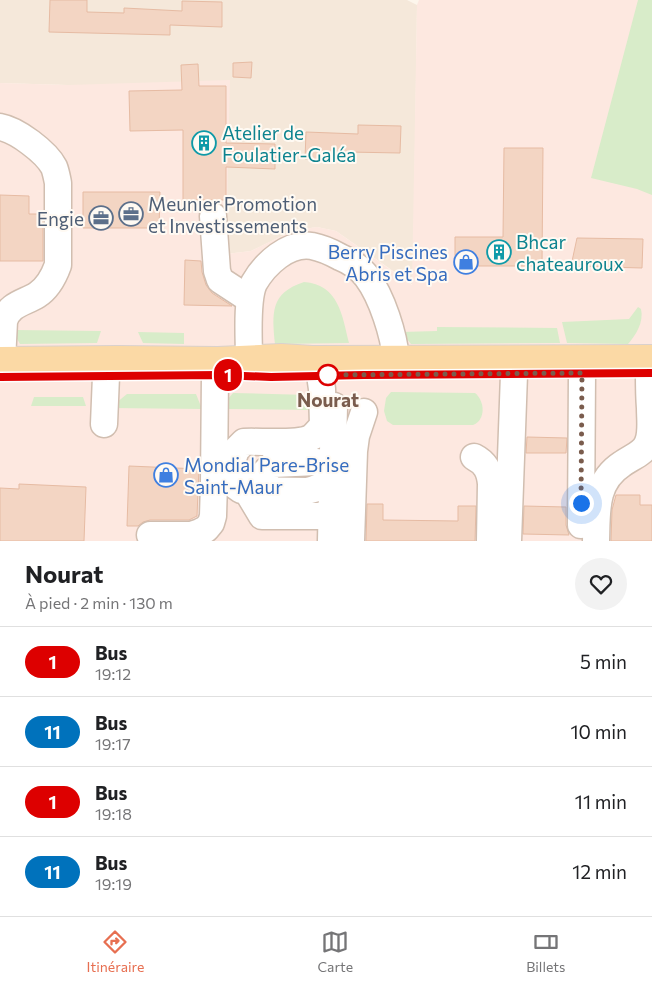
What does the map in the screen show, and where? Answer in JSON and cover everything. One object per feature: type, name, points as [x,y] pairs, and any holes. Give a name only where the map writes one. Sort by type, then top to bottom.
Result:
[{"type":"main road","points":[[1,366],[118,360],[218,361],[281,358],[312,360],[651,361]]},
{"type":"main road","points":[[1,366],[106,376],[215,375],[271,377],[582,373],[651,361]]},
{"type":"lane","points":[[0,127],[6,128],[38,148],[53,166],[58,183],[58,265],[55,274],[46,288],[17,304],[2,317],[1,366]]},
{"type":"lane","points":[[213,216],[217,271],[220,280],[249,299]]},
{"type":"lane","points":[[249,359],[249,299],[254,284],[266,266],[279,255],[294,247],[310,246],[330,251],[350,261],[367,276],[379,298],[388,323],[395,347],[396,360]]},
{"type":"lane","points":[[596,541],[597,503],[599,493],[605,481],[621,464],[648,445],[651,434],[649,388],[651,361]]},
{"type":"lane","points":[[581,541],[582,373]]},
{"type":"lane","points":[[508,541],[514,374]]},
{"type":"lane","points":[[150,535],[191,535],[206,529],[211,523],[214,483],[215,375]]},
{"type":"lane","points":[[275,500],[307,462],[327,375]]},
{"type":"lane","points":[[327,375],[322,389],[323,426],[310,438],[290,442],[244,442],[236,450],[232,459],[234,485],[241,490],[319,516],[326,514],[333,508]]},
{"type":"lane","points":[[104,424],[106,376]]},
{"type":"lane","points":[[351,541],[354,451],[356,436],[364,412]]},
{"type":"lane","points":[[474,457],[486,466],[490,476],[490,541]]},
{"type":"lane","points":[[275,500],[315,490],[325,485],[307,462]]},
{"type":"lane","points":[[307,462],[333,508],[331,541]]},
{"type":"shaded area","points":[[0,0],[407,0],[417,5],[413,285],[336,231],[317,227],[292,231],[251,251],[226,254],[68,85],[0,83]]},
{"type":"shaded area","points":[[419,0],[652,0],[652,541],[0,541],[0,83],[68,85],[230,80],[226,254],[251,251],[292,231],[317,227],[336,231],[412,285],[417,5]]},
{"type":"green space","points":[[638,0],[652,0],[652,195],[637,189],[591,178]]},
{"type":"green space","points":[[304,282],[316,284],[332,295],[341,312],[349,343],[275,344],[273,323],[279,298],[285,292]]},
{"type":"green space","points":[[638,307],[641,309],[642,314],[640,323],[628,344],[567,343],[562,322],[629,319]]},
{"type":"green space","points":[[437,327],[557,328],[560,343],[411,344],[401,332],[437,331]]},
{"type":"green space","points":[[15,330],[101,331],[97,343],[20,344]]},
{"type":"green space","points":[[138,332],[184,333],[184,344],[143,343]]},
{"type":"green space","points":[[391,392],[475,393],[481,401],[482,415],[477,423],[473,425],[393,425],[387,421],[384,411],[386,398]]},
{"type":"green space","points":[[233,393],[309,395],[314,410],[226,409],[227,400]]},
{"type":"green space","points":[[127,394],[196,394],[202,409],[110,408]]},
{"type":"green space","points":[[34,397],[83,397],[86,406],[31,406]]},
{"type":"building","points":[[50,0],[87,0],[87,12],[124,13],[124,8],[182,11],[182,1],[222,2],[222,27],[170,25],[170,35],[49,32]]},
{"type":"building","points":[[252,62],[251,78],[233,77],[233,63]]},
{"type":"building","points":[[198,64],[199,86],[226,86],[226,143],[275,144],[275,169],[226,167],[226,200],[183,200],[183,130],[130,131],[129,91],[182,90],[181,65]]},
{"type":"building","points":[[358,125],[401,126],[400,153],[324,153],[324,159],[305,159],[306,132],[358,134]]},
{"type":"building","points":[[504,148],[543,148],[542,266],[455,266],[455,237],[503,237]]},
{"type":"building","points":[[83,192],[160,192],[159,228],[83,228]]},
{"type":"building","points":[[0,195],[29,196],[29,214],[43,214],[43,261],[0,261]]},
{"type":"building","points":[[577,238],[643,239],[642,268],[571,266]]},
{"type":"building","points":[[185,260],[201,261],[206,285],[212,293],[232,306],[184,305]]},
{"type":"building","points":[[527,437],[567,438],[566,453],[526,453]]},
{"type":"building","points":[[129,466],[199,469],[197,516],[189,520],[150,520],[138,526],[127,526]]},
{"type":"building","points":[[19,484],[86,487],[84,541],[0,541],[0,488],[19,489]]},
{"type":"building","points":[[616,495],[640,495],[640,505],[652,505],[652,541],[611,541],[612,510]]},
{"type":"building","points":[[367,504],[383,504],[383,520],[458,521],[458,506],[476,506],[475,541],[366,541]]},
{"type":"building","points":[[524,506],[566,507],[566,525],[569,535],[523,534]]},
{"type":"bus line","name":"1","points":[[0,377],[219,375],[271,377],[652,373]]},
{"type":"place","name":"Atelier de Foulatier-Galéa","points":[[204,143]]},
{"type":"place","name":"Meunier Promotion et Investissements","points":[[131,214]]},
{"type":"place","name":"Engie","points":[[101,218]]},
{"type":"place","name":"Bhcar chateauroux","points":[[499,252]]},
{"type":"place","name":"Berry Piscines Abris et Spa","points":[[466,262]]},
{"type":"place","name":"Nourat","points":[[328,375]]},
{"type":"place","name":"Mondial Pare-Brise Saint-Maur","points":[[166,475]]},
{"type":"route","points":[[328,375],[582,373],[581,503]]}]
